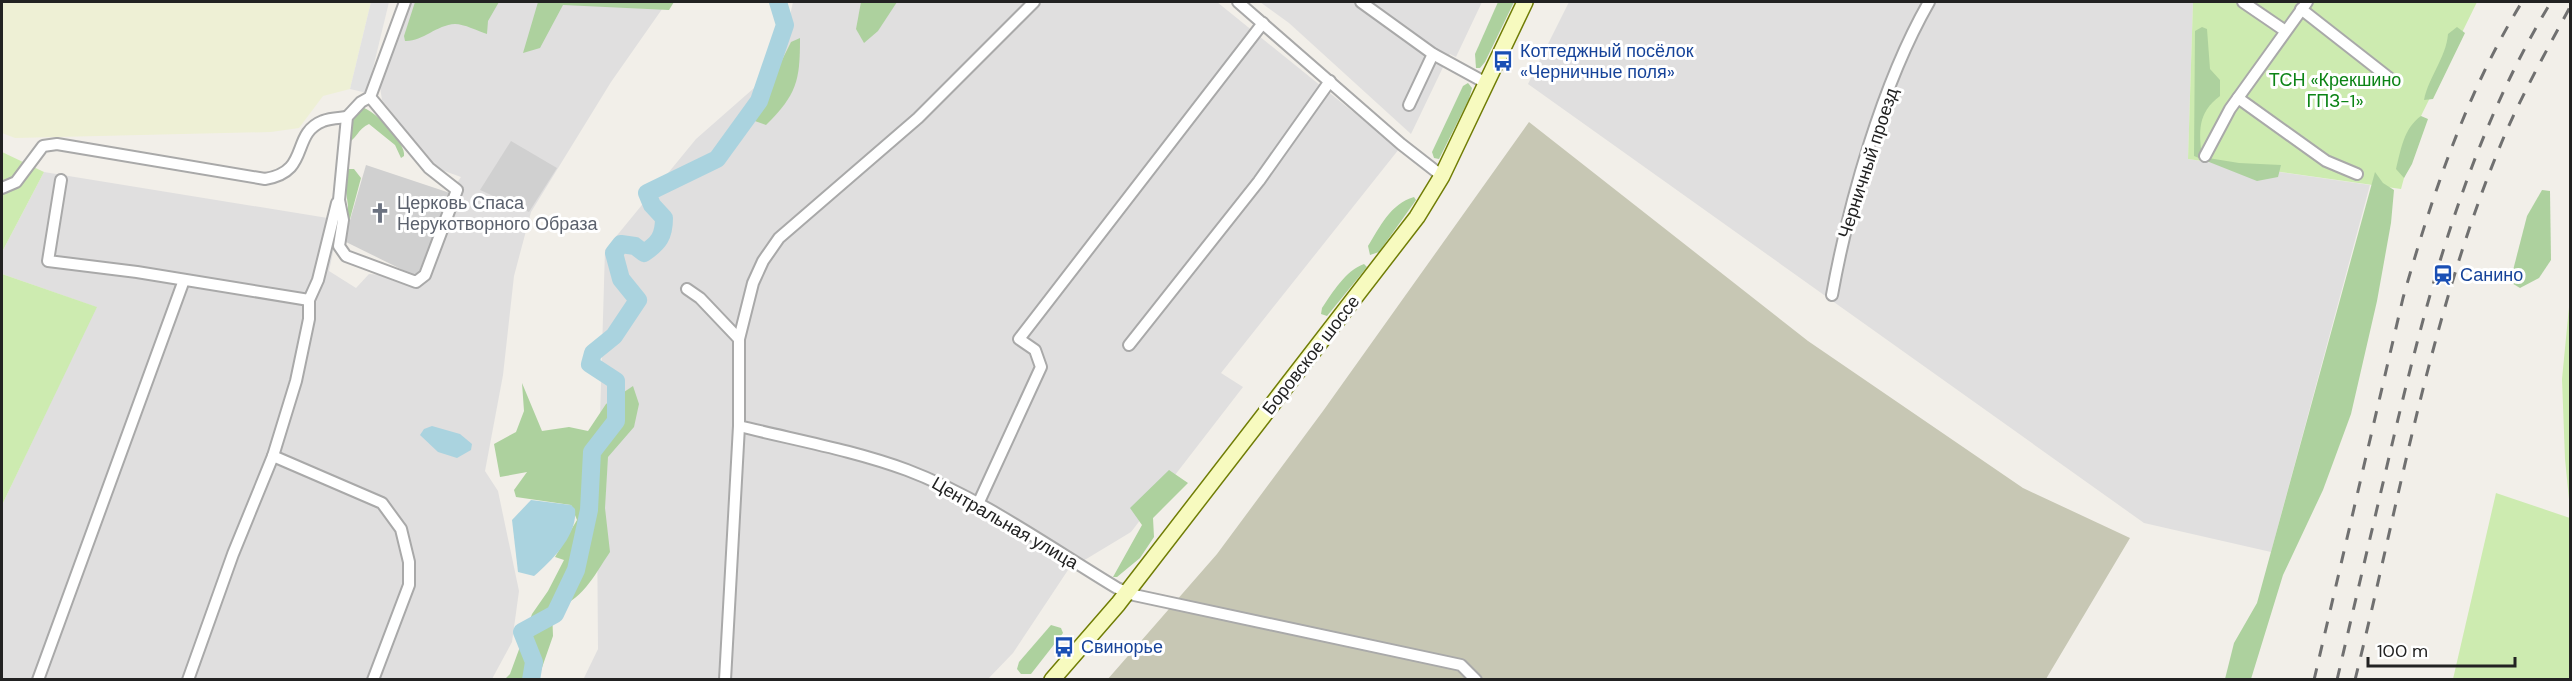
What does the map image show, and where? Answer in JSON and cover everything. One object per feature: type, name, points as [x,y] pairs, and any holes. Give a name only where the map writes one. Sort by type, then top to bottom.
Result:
[{"type":"main road","name":"Боровское шоссе","points":[[1052,680],[1128,592],[1398,243],[1442,176],[1524,2]]},
{"type":"street","points":[[2,188],[16,182],[43,146],[57,144],[265,178],[278,177],[295,164],[301,145],[310,130],[323,121],[347,117],[361,102],[370,97],[405,2]]},
{"type":"street","points":[[725,680],[739,426],[740,339],[753,283],[763,261],[779,238],[918,118],[1034,2]]},
{"type":"street","points":[[1238,2],[1401,144],[1442,176]]},
{"type":"street","points":[[1361,2],[1433,54],[1486,83]]},
{"type":"street","name":"Черничный проезд","points":[[1832,295],[1842,238],[1880,112],[1929,2]]},
{"type":"street","points":[[2243,2],[2284,30]]},
{"type":"street","points":[[2205,156],[2238,98],[2284,30],[2304,5],[2393,81]]},
{"type":"street","points":[[978,504],[1041,367],[1035,350],[1019,339],[1263,23]]},
{"type":"street","points":[[1409,105],[1433,54]]},
{"type":"street","points":[[1130,345],[1259,181],[1330,81]]},
{"type":"street","points":[[339,200],[343,220],[339,246],[343,253],[410,281],[416,282],[425,275],[456,190],[429,168],[370,97]]},
{"type":"street","points":[[2238,98],[2326,161],[2356,174]]},
{"type":"street","points":[[188,680],[233,554],[273,456],[296,381],[309,319],[309,300],[318,280],[339,200],[347,117]]},
{"type":"street","points":[[61,180],[48,261],[309,300]]},
{"type":"street","points":[[38,680],[184,280]]},
{"type":"street","points":[[687,289],[700,298],[740,339]]},
{"type":"street","name":"Центральная улица","points":[[739,426],[905,470],[978,504],[1117,588],[1134,595],[1461,665],[1476,680]]},
{"type":"street","points":[[273,456],[371,497],[382,503],[397,520],[408,551],[409,585],[373,680]]},
{"type":"shaded area","points":[[2,2],[371,2],[350,89],[323,96],[299,128],[271,132],[15,138],[2,133]]},
{"type":"shaded area","points":[[371,2],[389,2],[367,93],[350,89]]},
{"type":"shaded area","points":[[409,2],[667,2],[611,82],[531,212],[514,276],[503,375],[485,471],[498,491],[519,591],[512,642],[492,679],[2,679],[2,505],[96,307],[2,274],[2,252],[44,172],[340,220],[329,271],[356,288],[369,274],[417,277],[450,193],[461,177],[436,168],[382,100],[380,87]]},
{"type":"shaded area","points":[[793,2],[1217,2],[1399,149],[1221,373],[1243,387],[1131,532],[1068,570],[1013,653],[988,679],[583,680],[598,649],[597,519],[605,250],[696,139],[779,66]]},
{"type":"shaded area","points":[[1260,2],[1482,2],[1456,57],[1450,54],[1446,61],[1411,134],[1289,23]]},
{"type":"shaded area","name":"Коттеджный посёлок «Черничные поля»","points":[[1569,2],[2193,2],[2188,159],[2370,185],[2271,552],[2144,523],[1528,84]]},
{"type":"shaded area","points":[[1529,122],[1808,341],[2023,488],[2130,538],[2046,679],[1107,680],[1217,554],[1323,411]]},
{"type":"shaded area","points":[[511,141],[557,168],[529,212],[480,190]]},
{"type":"shaded area","points":[[366,165],[450,193],[417,277],[344,241]]},
{"type":"green space","points":[[415,2],[499,2],[488,21],[487,34],[455,24],[442,27],[417,39],[405,41],[404,36]]},
{"type":"green space","points":[[538,2],[674,2],[669,10],[563,5],[540,48],[523,53]]},
{"type":"green space","points":[[861,2],[897,2],[878,31],[864,43],[856,29]]},
{"type":"green space","points":[[1498,2],[1514,2],[1485,62],[1480,68],[1476,68],[1475,54]]},
{"type":"green space","name":"ТСН «Крекшино ГПЗ-1»","points":[[2193,2],[2477,2],[2421,116],[2401,189],[2188,159]]},
{"type":"green space","points":[[2202,27],[2207,29],[2210,69],[2220,80],[2220,96],[2212,102],[2203,116],[2200,131],[2202,157],[2239,163],[2281,165],[2278,177],[2257,181],[2194,156],[2195,31]]},
{"type":"green space","points":[[2457,27],[2465,33],[2433,99],[2424,100],[2447,43],[2448,34]]},
{"type":"green space","points":[[800,38],[799,65],[795,86],[790,95],[766,125],[752,120],[791,42]]},
{"type":"green space","points":[[1468,83],[1472,88],[1469,99],[1439,159],[1434,158],[1432,152],[1463,86]]},
{"type":"green space","points":[[361,107],[374,114],[388,128],[404,151],[404,156],[401,158],[395,145],[369,124],[345,144],[353,116]]},
{"type":"green space","points":[[2421,116],[2428,119],[2412,164],[2404,178],[2396,169],[2402,147],[2407,133]]},
{"type":"green space","points":[[2,152],[44,172],[2,252]]},
{"type":"green space","points":[[348,169],[354,169],[361,178],[344,241],[348,206],[344,176]]},
{"type":"green space","points":[[2375,172],[2383,183],[2394,190],[2391,223],[2377,301],[2351,414],[2323,490],[2283,575],[2251,679],[2225,679],[2234,643],[2257,603]]},
{"type":"green space","points":[[2542,190],[2550,191],[2551,260],[2539,278],[2520,288],[2510,282],[2527,216]]},
{"type":"green space","points":[[1414,197],[1416,200],[1379,252],[1370,255],[1368,246],[1386,217],[1398,205]]},
{"type":"green space","points":[[1364,264],[1367,267],[1327,316],[1321,314],[1322,308],[1340,283],[1357,267]]},
{"type":"green space","points":[[2,274],[97,307],[2,505]]},
{"type":"green space","points":[[2570,297],[2570,509],[2565,459],[2562,379]]},
{"type":"green space","points":[[522,383],[542,431],[569,427],[588,431],[606,404],[633,386],[639,404],[634,427],[608,457],[605,508],[610,552],[579,594],[562,606],[552,609],[553,636],[538,679],[505,679],[510,674],[532,614],[548,591],[564,560],[555,557],[577,520],[571,505],[516,497],[514,490],[527,472],[500,477],[494,444],[516,432],[524,411]]},
{"type":"green space","points":[[1169,470],[1188,483],[1153,518],[1154,537],[1140,558],[1117,577],[1113,577],[1142,525],[1130,508]]},
{"type":"green space","points":[[2496,493],[2570,518],[2570,679],[2453,679]]},
{"type":"green space","points":[[1051,625],[1061,628],[1063,633],[1031,674],[1021,674],[1017,669],[1019,662]]},
{"type":"water","points":[[432,426],[460,434],[472,444],[471,450],[457,458],[438,452],[420,435],[424,429]]},
{"type":"water","points":[[531,500],[571,505],[575,509],[575,519],[568,537],[556,555],[534,576],[518,572],[512,520]]},
{"type":"waterway","points":[[531,680],[534,662],[522,632],[555,614],[576,570],[589,510],[592,452],[616,421],[616,381],[590,364],[593,353],[614,336],[638,300],[621,279],[614,253],[621,244],[635,246],[644,253],[657,242],[662,234],[664,218],[652,205],[647,193],[717,159],[759,101],[785,25],[778,2]]},
{"type":"railway","points":[[2314,680],[2403,298],[2414,260],[2452,146],[2467,109],[2522,2]]},
{"type":"railway","points":[[2337,680],[2408,379],[2438,267],[2475,158],[2497,105],[2522,53],[2551,2]]},
{"type":"railway","points":[[2355,680],[2420,403],[2458,265],[2480,198],[2506,132],[2570,7]]},
{"type":"place","name":"Коттеджный посёлок «Черничные поля»","points":[[1503,61]]},
{"type":"place","name":"Церковь Спаса Нерукотворного Образа","points":[[380,213]]},
{"type":"place","name":"Санино","points":[[2443,275]]},
{"type":"place","name":"Свинорье","points":[[1064,647]]}]
